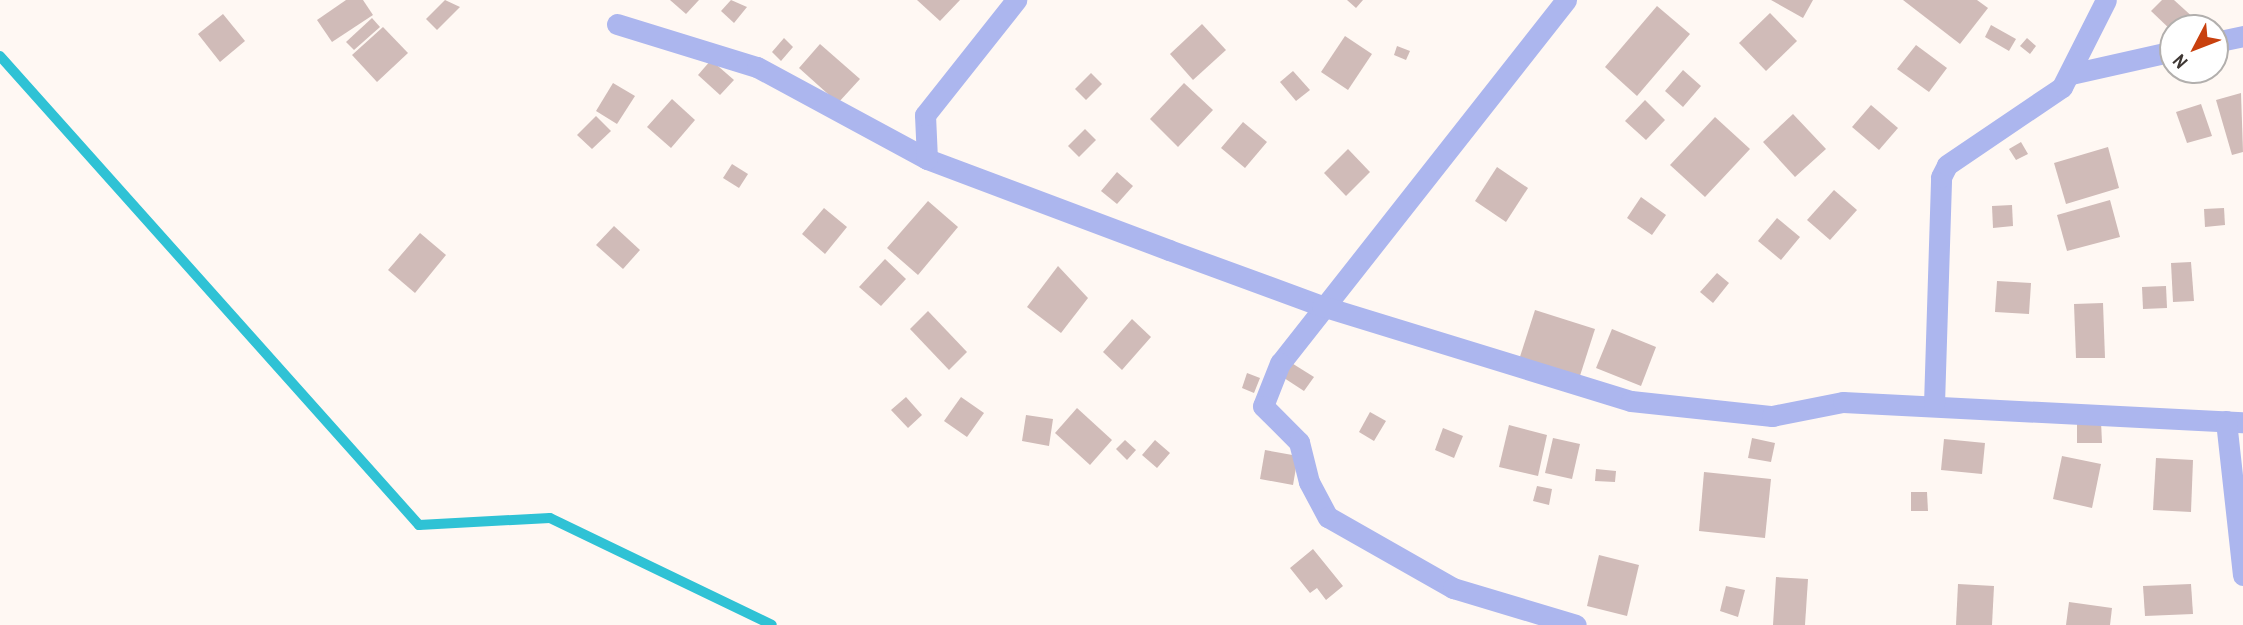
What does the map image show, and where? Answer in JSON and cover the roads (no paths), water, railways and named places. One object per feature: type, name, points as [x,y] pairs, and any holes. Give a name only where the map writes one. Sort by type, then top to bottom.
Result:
[{"type":"street","points":[[927,159],[925,115],[1016,0]]},
{"type":"street","points":[[1566,0],[1322,306],[1280,363],[1263,407],[1299,442],[1309,482],[1328,517],[1453,588],[1576,625]]},
{"type":"street","points":[[1934,404],[1941,177],[1947,165],[2047,99],[2071,74],[2106,0]]},
{"type":"street","points":[[617,24],[757,67],[927,159],[1322,306],[1631,401],[1772,416],[1843,402],[1934,404],[2234,421],[2243,575]]},
{"type":"street","points":[[2071,74],[2159,54]]},
{"type":"waterway","points":[[0,56],[419,525],[550,518],[772,625]]}]
